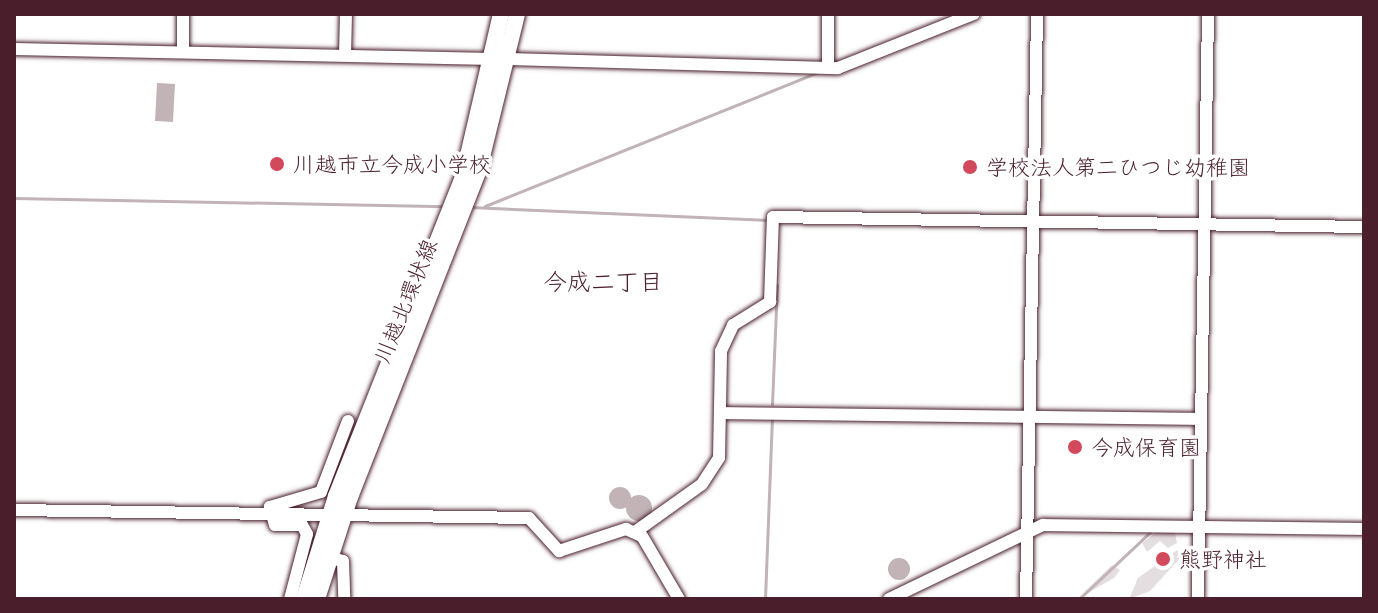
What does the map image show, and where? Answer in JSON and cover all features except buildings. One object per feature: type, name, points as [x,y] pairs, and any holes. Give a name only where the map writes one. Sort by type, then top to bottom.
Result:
[{"type":"main road","name":"川越北環状線","points":[[501,14],[501,59]]},
{"type":"main road","name":"川越北環状線","points":[[304,599],[337,514],[448,257],[501,59],[517,14]]},
{"type":"main road","name":"川越北環状線","points":[[317,599],[330,558],[337,514]]},
{"type":"street","points":[[183,14],[183,52]]},
{"type":"street","points":[[345,55],[346,14]]},
{"type":"street","points":[[828,14],[828,65]]},
{"type":"street","points":[[14,49],[828,65],[838,68],[974,14]]},
{"type":"street","points":[[1026,599],[1037,14]]},
{"type":"street","points":[[1198,599],[1208,14]]},
{"type":"street","points":[[14,510],[529,518],[559,551],[617,530],[635,532],[708,476],[721,453],[723,342],[740,318],[770,302],[773,217],[1364,227]]},
{"type":"street","points":[[721,413],[1201,419]]},
{"type":"street","points":[[269,515],[276,502],[307,501],[321,492],[348,421]]},
{"type":"street","points":[[269,515],[275,525],[302,525],[307,534],[290,599]]},
{"type":"street","points":[[889,599],[1027,528],[1199,526],[1364,529]]},
{"type":"street","points":[[635,532],[679,599]]},
{"type":"street","points":[[330,558],[343,561],[344,599]]},
{"type":"shaded area","points":[[157,83],[175,84],[173,122],[155,121]]},
{"type":"shaded area","points":[[620,487],[628,490],[631,498],[628,506],[620,509],[612,506],[609,498],[612,490]]},
{"type":"shaded area","points":[[639,495],[648,499],[652,508],[648,517],[639,521],[630,517],[626,508],[630,499]]},
{"type":"shaded area","points":[[1159,530],[1175,533],[1177,543],[1168,548],[1160,541],[1147,552],[1142,543]]},
{"type":"shaded area","points":[[1177,550],[1182,556],[1150,591],[1129,599],[1138,578]]},
{"type":"shaded area","points":[[899,558],[907,561],[910,569],[907,577],[899,580],[891,577],[888,569],[891,561]]},
{"type":"shaded area","points":[[1112,565],[1120,570],[1114,578],[1077,599]]},
{"type":"waterway","points":[[485,206],[819,72]]},
{"type":"waterway","points":[[14,198],[446,206]]},
{"type":"waterway","points":[[470,207],[767,220]]},
{"type":"waterway","points":[[772,404],[777,285]]},
{"type":"waterway","points":[[765,599],[772,417]]},
{"type":"waterway","points":[[1079,599],[1150,532]]},
{"type":"place","name":"川越市立今成小学校","points":[[277,164]]},
{"type":"place","name":"学校法人第二ひつじ幼稚園","points":[[970,167]]},
{"type":"place","name":"今成保育園","points":[[1075,447]]},
{"type":"place","name":"熊野神社","points":[[1163,559]]},
{"type":"district","name":"今成二丁目","points":[[603,281]]}]
